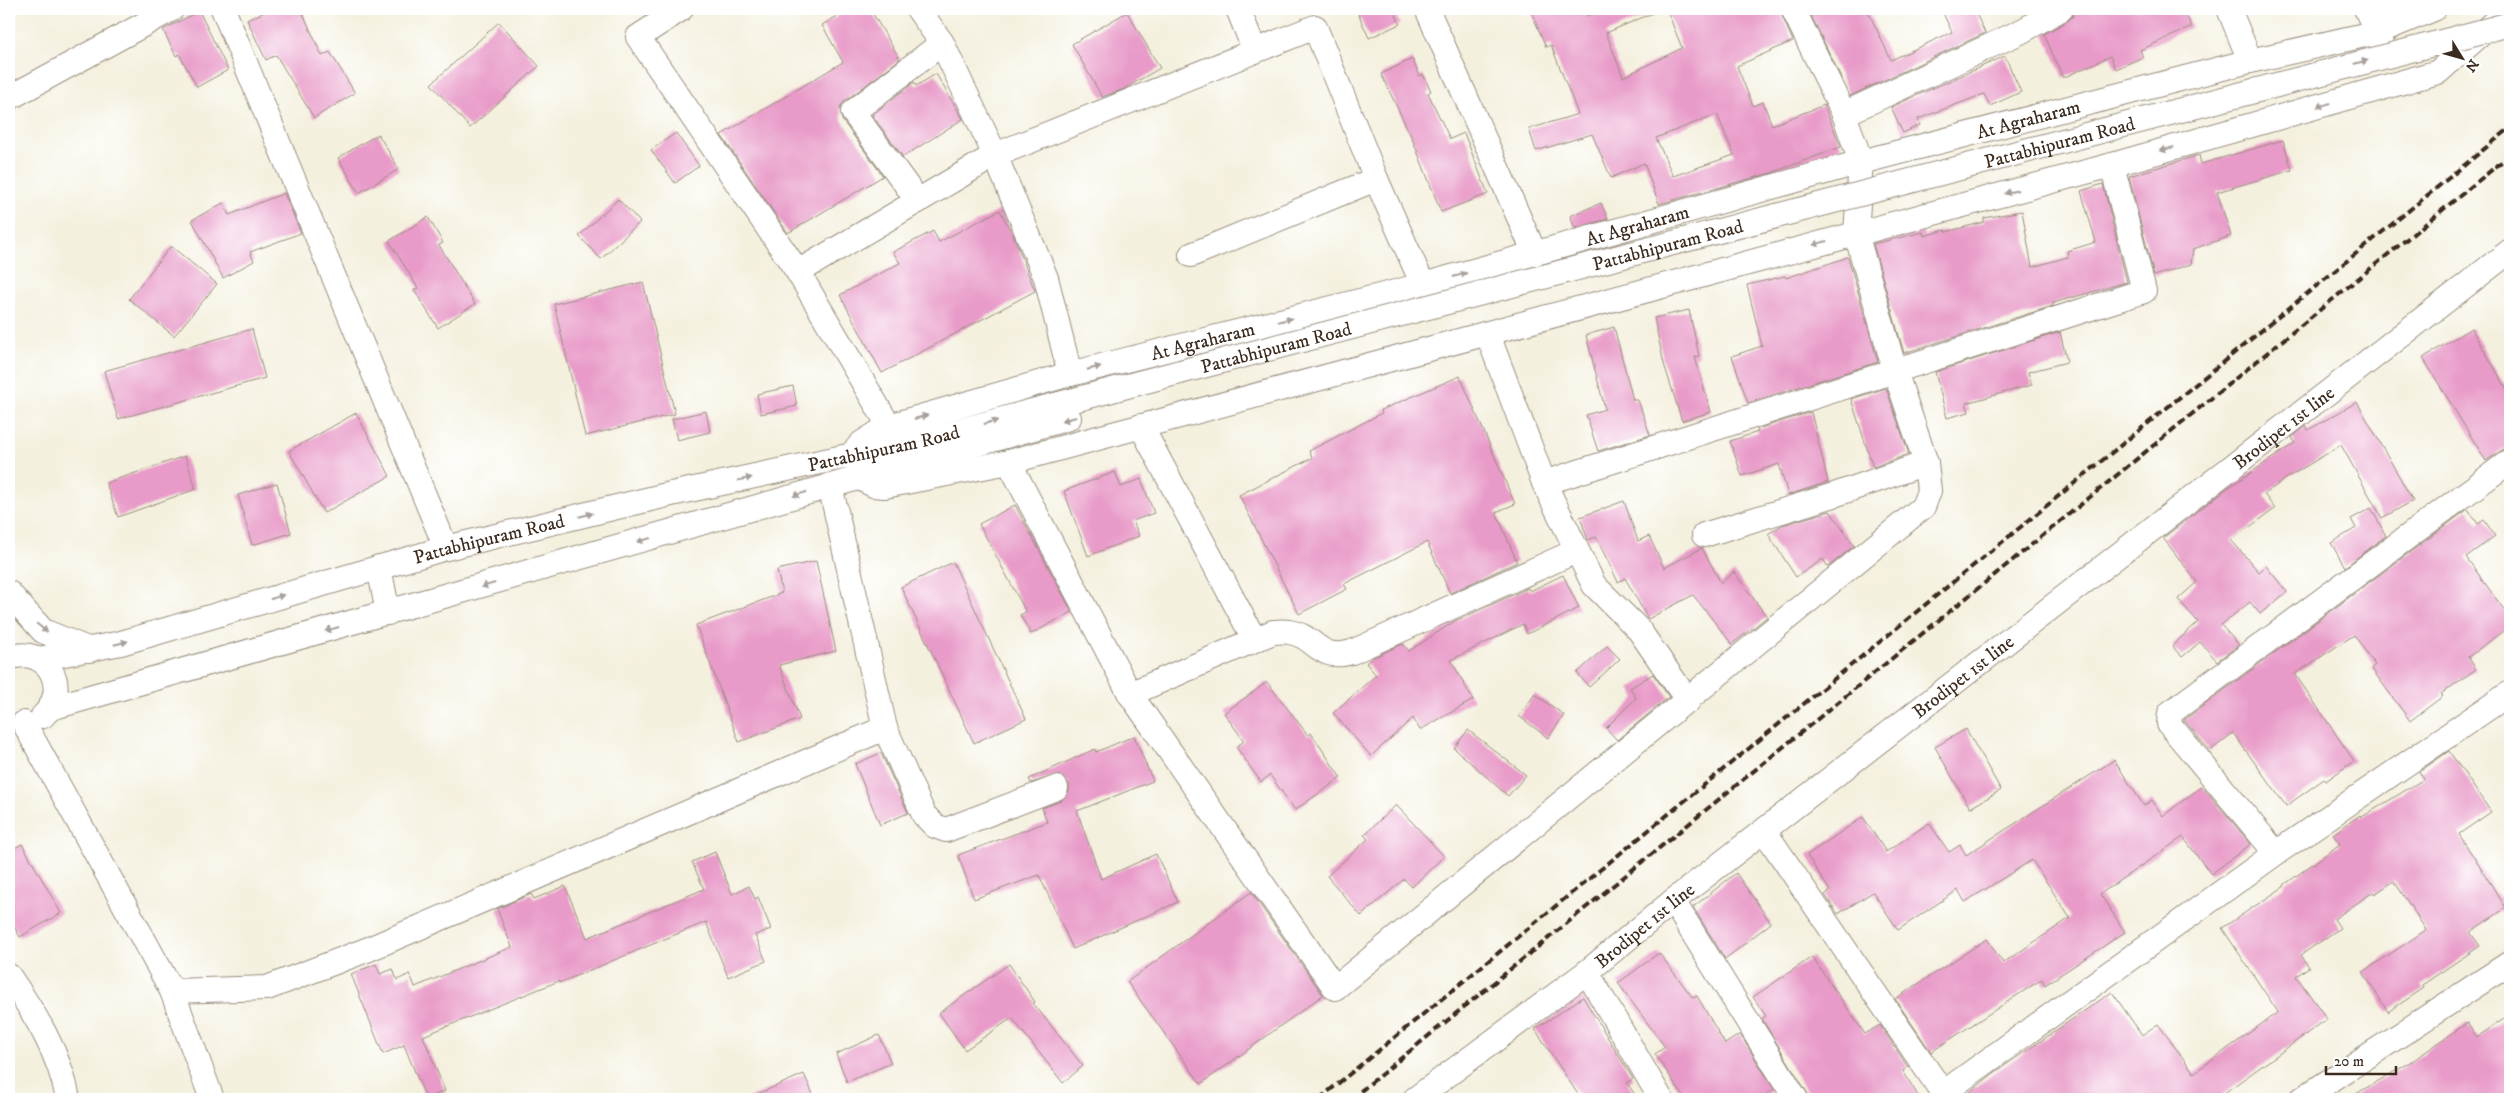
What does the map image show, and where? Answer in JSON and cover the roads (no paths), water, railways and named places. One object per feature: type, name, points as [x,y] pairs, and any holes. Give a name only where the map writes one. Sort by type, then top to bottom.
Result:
[{"type":"street","points":[[9,98],[172,9]]},
{"type":"street","points":[[223,9],[446,548]]},
{"type":"street","points":[[681,9],[638,37],[798,272],[890,426]]},
{"type":"street","points":[[918,9],[942,43],[995,154],[1046,278],[1070,374]]},
{"type":"street","points":[[1238,9],[1255,51]]},
{"type":"street","points":[[1427,9],[1535,254]]},
{"type":"street","points":[[1009,462],[1130,694],[1335,988],[1923,507],[1929,491],[1926,463],[1895,371],[1856,232],[1861,162],[1844,114],[1793,9]]},
{"type":"street","points":[[1844,114],[2022,30],[2061,9]]},
{"type":"street","points":[[2229,9],[2250,61]]},
{"type":"street","points":[[2366,9],[2378,32],[2396,84]]},
{"type":"street","name":"At Agraharam","points":[[854,467],[862,444],[890,426],[1070,374],[1423,285],[1861,162],[2250,61],[2378,32],[2434,9]]},
{"type":"street","points":[[854,467],[873,485],[884,486],[1009,462],[1488,335],[1856,232],[2112,165],[2438,72],[2509,9]]},
{"type":"street","name":"Pattabhipuram Road","points":[[9,658],[16,655],[28,655],[39,659],[121,643],[446,548],[671,494],[854,467],[2510,24]]},
{"type":"street","points":[[798,272],[995,154],[1315,27],[1376,179],[1423,285]]},
{"type":"street","name":"Pattabhipuram Road","points":[[1182,380],[1858,208],[2510,39]]},
{"type":"street","points":[[918,201],[853,112],[942,43]]},
{"type":"street","points":[[1544,483],[2144,292],[2112,165]]},
{"type":"street","points":[[1191,255],[1376,179]]},
{"type":"street","name":"Brodipet 1st line","points":[[1415,1099],[1587,972],[1673,901],[1765,832],[2510,252]]},
{"type":"street","points":[[1488,335],[1544,483],[1594,585],[1639,630],[1688,701]]},
{"type":"street","points":[[1141,426],[1254,639]]},
{"type":"street","points":[[2276,853],[2169,724],[2170,713],[2510,461]]},
{"type":"street","points":[[1704,535],[1826,498],[1926,463]]},
{"type":"street","name":"Pattabhipuram Road","points":[[14,722],[34,721],[51,708],[830,485],[854,467]]},
{"type":"street","points":[[830,485],[885,728],[924,815],[935,826],[946,830],[1056,788]]},
{"type":"street","points":[[1130,694],[1273,632],[1290,632],[1327,654],[1338,655],[1352,652],[1576,551]]},
{"type":"street","points":[[379,567],[388,613]]},
{"type":"street","points":[[9,593],[43,631],[90,650]]},
{"type":"street","points":[[39,659],[48,666],[54,676],[57,687],[51,708]]},
{"type":"street","points":[[1765,832],[1945,1096],[2276,853],[2510,693]]},
{"type":"street","points":[[14,722],[172,992],[212,1099]]},
{"type":"street","points":[[172,992],[267,988],[369,949],[885,728]]},
{"type":"street","points":[[1673,901],[1796,1099]]},
{"type":"street","points":[[2308,1098],[2510,963]]},
{"type":"street","points":[[1587,972],[1661,1099]]},
{"type":"street","points":[[9,976],[52,1048],[64,1079],[68,1099]]},
{"type":"railway","points":[[1319,1099],[2510,128]]},
{"type":"railway","points":[[1351,1099],[2510,155]]}]
